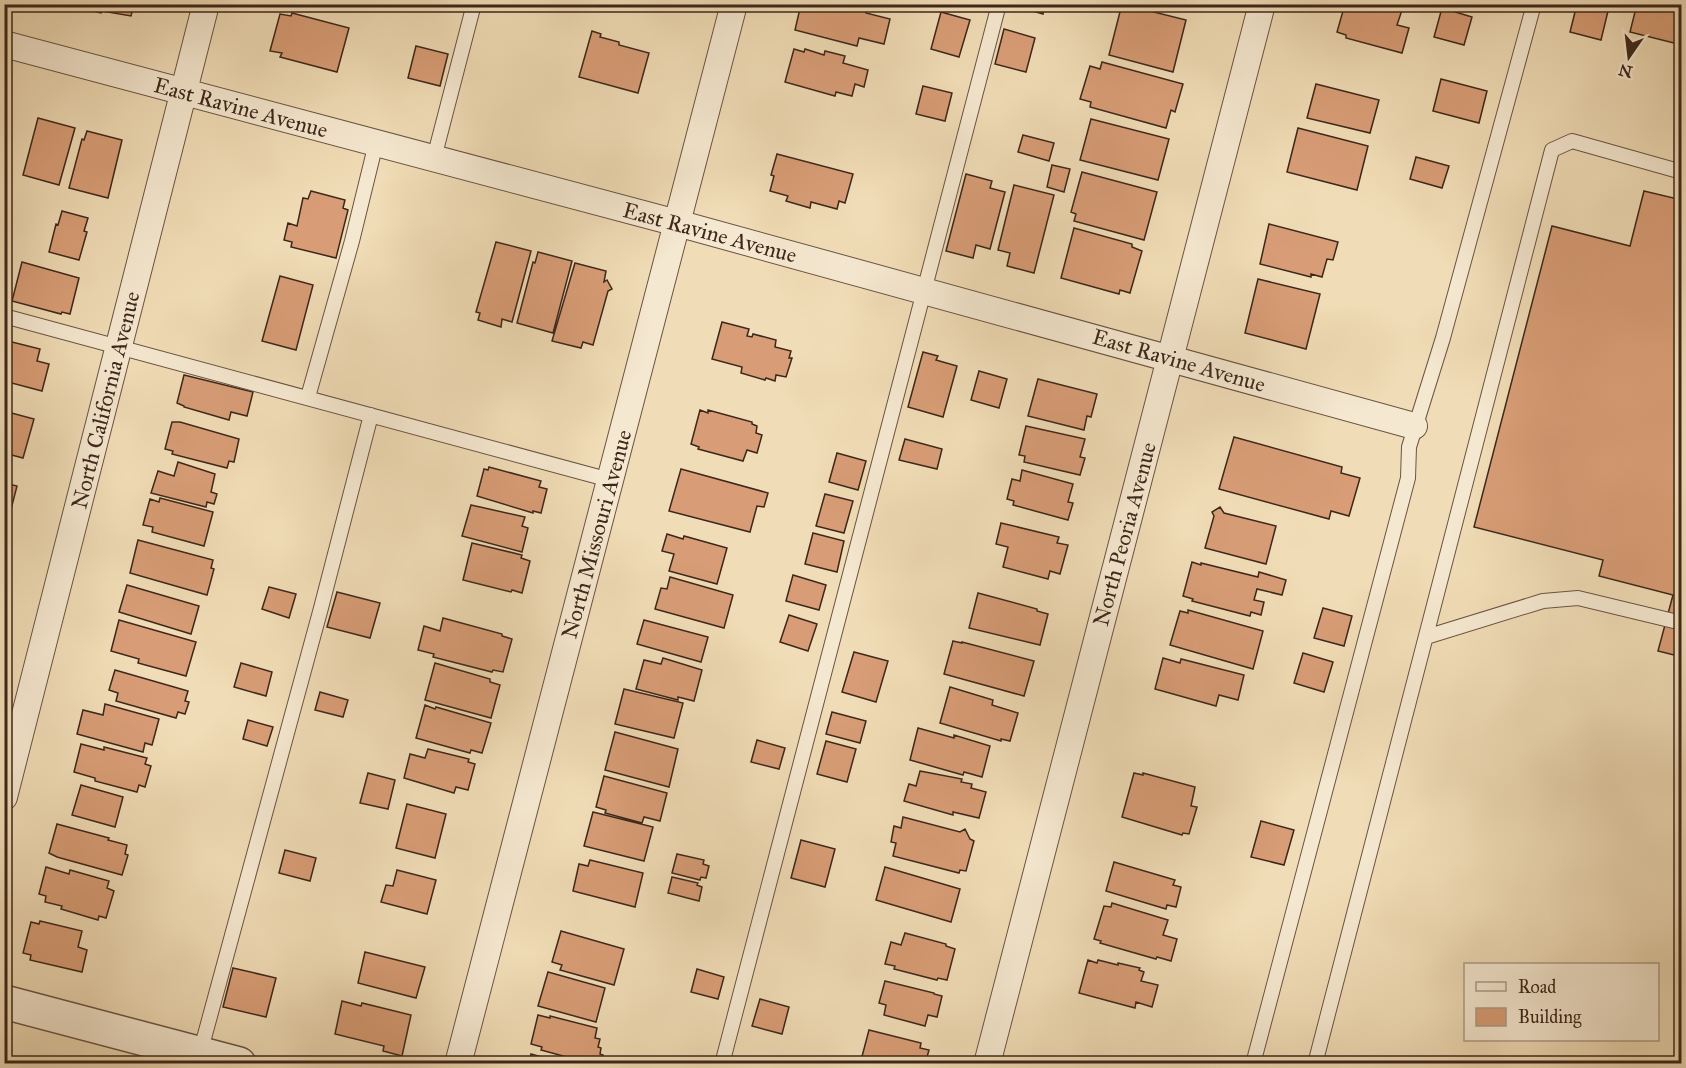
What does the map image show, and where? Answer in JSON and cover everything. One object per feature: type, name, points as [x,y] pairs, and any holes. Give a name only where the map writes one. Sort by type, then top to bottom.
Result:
[{"type":"street","name":"North California Avenue","points":[[4,796],[206,4]]},
{"type":"street","name":"North Missouri Avenue","points":[[458,1064],[734,4]]},
{"type":"street","name":"North Peoria Avenue","points":[[987,1064],[1262,4]]},
{"type":"street","name":"East Ravine Avenue","points":[[4,44],[677,223],[1414,426]]},
{"type":"street","points":[[4,1002],[239,1064]]},
{"type":"lane","points":[[434,158],[474,4]]},
{"type":"lane","points":[[722,1064],[999,4]]},
{"type":"lane","points":[[1253,1064],[1408,478],[1409,447],[1414,426],[1443,338],[1534,4]]},
{"type":"lane","points":[[1315,1064],[1552,150],[1572,141],[1682,172]]},
{"type":"lane","points":[[308,398],[352,241],[376,143]]},
{"type":"lane","points":[[4,316],[610,480]]},
{"type":"lane","points":[[200,1053],[371,415]]},
{"type":"lane","points":[[1426,637],[1543,601],[1578,598],[1682,623]]},
{"type":"building","points":[[80,4],[134,4],[131,16],[102,11],[101,13],[80,8]]},
{"type":"building","points":[[801,4],[868,4],[866,13],[890,19],[884,44],[859,38],[857,46],[795,30]]},
{"type":"building","points":[[1009,4],[1045,4],[1043,14]]},
{"type":"building","points":[[1122,4],[1186,20],[1173,72],[1109,55]]},
{"type":"building","points":[[1345,4],[1383,4],[1402,10],[1397,25],[1409,28],[1402,53],[1346,38],[1346,35],[1337,32]]},
{"type":"building","points":[[1577,4],[1608,11],[1601,40],[1570,32]]},
{"type":"building","points":[[1637,4],[1682,4],[1682,45],[1630,32]]},
{"type":"building","points":[[1442,8],[1472,17],[1464,45],[1434,37]]},
{"type":"building","points":[[941,12],[970,20],[959,57],[931,49]]},
{"type":"building","points":[[292,13],[349,28],[337,72],[280,57],[282,53],[270,51],[280,14],[291,16]]},
{"type":"building","points":[[1004,29],[1035,38],[1026,72],[995,64]]},
{"type":"building","points":[[592,31],[601,34],[600,37],[619,42],[619,45],[649,53],[638,93],[579,77]]},
{"type":"building","points":[[416,46],[448,54],[440,86],[408,78]]},
{"type":"building","points":[[794,49],[804,52],[805,49],[824,55],[825,51],[845,56],[843,63],[868,70],[864,87],[855,84],[852,96],[836,92],[835,96],[785,82]]},
{"type":"building","points":[[1102,62],[1183,84],[1175,112],[1171,110],[1166,128],[1090,107],[1091,102],[1080,99],[1090,66],[1100,69]]},
{"type":"building","points":[[1441,79],[1487,91],[1479,123],[1433,111]]},
{"type":"building","points":[[1316,84],[1379,100],[1370,133],[1307,118]]},
{"type":"building","points":[[923,86],[952,93],[945,121],[916,114]]},
{"type":"building","points":[[38,118],[75,128],[59,185],[23,175]]},
{"type":"building","points":[[1091,119],[1169,139],[1158,180],[1080,160]]},
{"type":"building","points":[[1298,128],[1368,146],[1357,190],[1287,172]]},
{"type":"building","points":[[87,131],[122,140],[108,198],[69,188],[82,139],[84,140]]},
{"type":"building","points":[[1023,135],[1054,143],[1049,161],[1018,152]]},
{"type":"building","points":[[777,154],[853,174],[845,203],[839,201],[837,209],[811,202],[810,208],[786,201],[788,196],[770,191],[774,176],[771,175]]},
{"type":"building","points":[[1416,157],[1449,166],[1442,188],[1410,179]]},
{"type":"building","points":[[1052,165],[1070,169],[1064,192],[1047,187]]},
{"type":"building","points":[[1082,172],[1157,192],[1144,240],[1074,221],[1076,214],[1071,212]]},
{"type":"building","points":[[966,174],[992,181],[990,188],[1005,192],[990,249],[976,245],[973,258],[946,251]]},
{"type":"building","points":[[1014,185],[1054,195],[1034,273],[1007,266],[1010,253],[998,250]]},
{"type":"building","points":[[311,191],[345,200],[343,208],[348,210],[336,258],[291,247],[292,242],[284,240],[288,223],[297,226],[303,198],[308,199]]},
{"type":"building","points":[[1644,191],[1682,200],[1682,657],[1658,651],[1673,595],[1599,576],[1603,560],[1474,527],[1552,226],[1630,246]]},
{"type":"building","points":[[62,211],[88,218],[84,231],[87,232],[79,260],[49,252]]},
{"type":"building","points":[[1269,224],[1338,242],[1333,260],[1327,259],[1322,277],[1311,274],[1311,277],[1260,264]]},
{"type":"building","points":[[1074,228],[1132,244],[1132,247],[1142,251],[1130,293],[1120,290],[1119,294],[1061,278]]},
{"type":"building","points":[[496,242],[531,251],[512,322],[502,319],[501,327],[478,320],[480,313],[476,312]]},
{"type":"building","points":[[538,252],[572,261],[553,333],[517,323],[533,262],[535,263]]},
{"type":"building","points":[[22,262],[79,278],[70,314],[62,312],[61,314],[12,301]]},
{"type":"building","points":[[575,263],[606,271],[604,282],[607,280],[612,289],[608,291],[593,345],[583,342],[581,348],[552,341]]},
{"type":"building","points":[[280,276],[313,285],[296,350],[262,341]]},
{"type":"building","points":[[1258,279],[1320,294],[1306,349],[1245,333]]},
{"type":"building","points":[[722,322],[749,329],[747,336],[752,337],[753,334],[776,340],[775,347],[791,351],[789,358],[792,358],[786,377],[776,375],[775,381],[766,378],[765,380],[741,373],[742,367],[712,359]]},
{"type":"building","points":[[4,340],[40,349],[37,361],[49,364],[42,391],[4,381]]},
{"type":"building","points":[[923,352],[938,356],[936,360],[957,366],[943,417],[908,407]]},
{"type":"building","points":[[979,371],[1007,379],[999,408],[971,400]]},
{"type":"building","points":[[184,375],[253,392],[247,416],[231,412],[229,420],[177,403]]},
{"type":"building","points":[[1038,379],[1097,394],[1091,417],[1087,416],[1084,430],[1028,416]]},
{"type":"building","points":[[700,410],[752,422],[757,426],[756,433],[762,435],[757,453],[747,450],[743,461],[698,449],[699,447],[691,444]]},
{"type":"building","points":[[4,411],[34,419],[23,458],[4,453]]},
{"type":"building","points":[[172,422],[180,422],[239,439],[234,462],[229,461],[227,468],[172,454],[173,451],[165,449]]},
{"type":"building","points":[[1026,426],[1085,439],[1080,457],[1085,458],[1080,475],[1024,462],[1025,456],[1019,455]]},
{"type":"building","points":[[1234,437],[1342,467],[1341,473],[1360,478],[1349,516],[1331,511],[1329,519],[1219,489]]},
{"type":"building","points":[[905,439],[942,449],[937,469],[899,460]]},
{"type":"building","points":[[837,453],[866,461],[858,490],[829,482]]},
{"type":"building","points":[[178,462],[215,474],[211,492],[217,494],[214,504],[207,502],[206,507],[151,493],[158,471],[174,476]]},
{"type":"building","points":[[489,467],[541,481],[539,487],[547,489],[541,513],[533,511],[533,513],[477,496],[484,469],[488,470]]},
{"type":"building","points":[[681,469],[768,493],[764,507],[757,506],[750,532],[669,511]]},
{"type":"building","points":[[1022,470],[1073,484],[1068,502],[1073,503],[1068,520],[1013,505],[1014,501],[1007,499],[1012,479],[1020,481]]},
{"type":"building","points":[[4,483],[17,486],[8,521],[4,521]]},
{"type":"building","points":[[825,494],[853,501],[844,533],[816,526]]},
{"type":"building","points":[[160,498],[213,512],[204,546],[152,532],[153,527],[143,525],[150,499],[159,502]]},
{"type":"building","points":[[471,505],[525,517],[522,526],[528,528],[522,552],[462,536]]},
{"type":"building","points":[[1220,507],[1224,513],[1276,526],[1266,564],[1205,548],[1214,516],[1212,512]]},
{"type":"building","points":[[1001,523],[1059,537],[1057,543],[1068,545],[1060,574],[1050,571],[1048,579],[1003,567],[1008,547],[996,544]]},
{"type":"building","points":[[813,533],[844,541],[837,572],[805,564]]},
{"type":"building","points":[[667,534],[683,539],[684,536],[727,548],[717,584],[669,571],[674,554],[662,551]]},
{"type":"building","points":[[138,540],[213,560],[211,568],[214,569],[207,595],[130,573]]},
{"type":"building","points":[[472,543],[522,555],[521,558],[530,561],[522,593],[463,580]]},
{"type":"building","points":[[1192,562],[1258,577],[1259,572],[1286,580],[1282,595],[1257,589],[1254,600],[1264,602],[1261,615],[1251,612],[1250,616],[1192,601],[1193,599],[1183,596]]},
{"type":"building","points":[[793,575],[826,585],[819,610],[786,601]]},
{"type":"building","points":[[670,577],[733,595],[724,628],[655,609],[661,588],[667,589]]},
{"type":"building","points":[[127,585],[199,606],[191,634],[119,612]]},
{"type":"building","points":[[269,587],[296,594],[289,618],[262,609]]},
{"type":"building","points":[[337,592],[380,603],[370,638],[327,627]]},
{"type":"building","points":[[978,593],[1048,614],[1040,645],[969,628]]},
{"type":"building","points":[[1323,608],[1352,616],[1344,646],[1314,638]]},
{"type":"building","points":[[1188,610],[1263,631],[1253,669],[1170,645],[1180,611],[1188,613]]},
{"type":"building","points":[[789,615],[817,624],[808,651],[780,642]]},
{"type":"building","points":[[443,618],[502,634],[512,639],[503,672],[493,670],[492,672],[433,657],[434,654],[418,650],[424,626],[440,631]]},
{"type":"building","points":[[119,620],[196,642],[186,676],[138,663],[139,659],[111,651]]},
{"type":"building","points":[[644,620],[708,637],[701,662],[637,644]]},
{"type":"building","points":[[953,641],[1034,661],[1024,696],[944,674]]},
{"type":"building","points":[[854,652],[888,661],[876,702],[842,692]]},
{"type":"building","points":[[1303,653],[1333,662],[1324,692],[1294,683]]},
{"type":"building","points":[[663,658],[702,670],[694,701],[678,697],[678,700],[636,689],[644,660],[661,664]]},
{"type":"building","points":[[1163,658],[1180,663],[1181,659],[1244,675],[1238,700],[1219,695],[1216,706],[1155,689]]},
{"type":"building","points":[[241,663],[272,672],[266,696],[234,687]]},
{"type":"building","points":[[435,663],[490,679],[490,682],[500,685],[491,718],[425,700]]},
{"type":"building","points":[[115,670],[188,691],[185,701],[189,702],[185,714],[178,712],[176,718],[116,701],[118,693],[109,690]]},
{"type":"building","points":[[950,687],[993,700],[992,705],[1018,713],[1010,741],[1001,739],[1001,741],[940,723]]},
{"type":"building","points":[[624,689],[683,703],[674,738],[615,724]]},
{"type":"building","points":[[320,692],[348,700],[343,717],[315,710]]},
{"type":"building","points":[[105,704],[159,719],[152,745],[145,743],[143,752],[77,734],[83,710],[103,715]]},
{"type":"building","points":[[425,705],[491,723],[482,753],[471,750],[470,753],[416,738]]},
{"type":"building","points":[[832,712],[866,721],[860,743],[826,734]]},
{"type":"building","points":[[248,720],[273,727],[267,746],[243,739]]},
{"type":"building","points":[[918,728],[954,738],[954,735],[990,746],[982,777],[964,772],[963,775],[910,760]]},
{"type":"building","points":[[615,732],[678,749],[669,787],[605,770]]},
{"type":"building","points":[[757,740],[785,748],[779,769],[751,762]]},
{"type":"building","points":[[826,741],[856,749],[847,782],[817,774]]},
{"type":"building","points":[[81,744],[104,750],[104,747],[147,758],[145,764],[151,766],[145,787],[139,785],[137,792],[95,781],[95,778],[74,772]]},
{"type":"building","points":[[428,749],[469,759],[468,762],[475,764],[468,790],[456,787],[454,793],[404,778],[410,754],[425,758]]},
{"type":"building","points":[[920,771],[962,779],[961,782],[972,784],[971,788],[986,792],[979,818],[953,812],[953,815],[904,801],[909,784],[916,786]]},
{"type":"building","points":[[368,773],[395,780],[388,809],[360,803]]},
{"type":"building","points":[[1134,773],[1143,775],[1143,773],[1195,787],[1191,806],[1197,807],[1189,834],[1183,833],[1182,835],[1122,817]]},
{"type":"building","points":[[604,776],[667,793],[660,821],[644,817],[642,823],[605,813],[606,810],[596,807]]},
{"type":"building","points":[[81,785],[123,797],[115,827],[72,815]]},
{"type":"building","points":[[407,804],[446,814],[435,858],[396,848]]},
{"type":"building","points":[[593,812],[653,827],[644,861],[584,846]]},
{"type":"building","points":[[903,817],[960,832],[965,829],[970,839],[974,841],[966,871],[960,870],[959,873],[893,856],[896,843],[891,842],[894,826],[901,828]]},
{"type":"building","points":[[1261,821],[1294,830],[1284,865],[1251,857]]},
{"type":"building","points":[[57,824],[127,845],[125,854],[128,855],[122,875],[49,853]]},
{"type":"building","points":[[801,840],[835,849],[825,887],[791,878]]},
{"type":"building","points":[[285,850],[316,858],[310,881],[279,873]]},
{"type":"building","points":[[677,854],[704,860],[703,864],[709,866],[706,878],[701,877],[700,880],[672,873]]},
{"type":"building","points":[[590,860],[643,873],[635,907],[573,891],[579,864],[588,866]]},
{"type":"building","points":[[1114,862],[1175,880],[1173,885],[1181,887],[1176,907],[1167,905],[1166,909],[1106,891]]},
{"type":"building","points":[[46,867],[69,874],[70,870],[109,881],[107,888],[114,891],[106,918],[99,916],[98,920],[45,902],[46,896],[39,894]]},
{"type":"building","points":[[885,867],[960,889],[951,922],[876,900]]},
{"type":"building","points":[[397,870],[436,880],[427,914],[381,902],[386,885],[393,886]]},
{"type":"building","points":[[672,877],[698,883],[697,885],[702,887],[699,901],[668,893]]},
{"type":"building","points":[[1112,903],[1168,920],[1163,935],[1177,939],[1171,961],[1100,943],[1101,941],[1094,939],[1104,906],[1111,907]]},
{"type":"building","points":[[40,921],[82,931],[78,947],[87,950],[82,972],[30,960],[31,955],[23,953],[31,922],[39,924]]},
{"type":"building","points":[[561,931],[624,949],[614,985],[560,970],[562,965],[552,962]]},
{"type":"building","points":[[905,933],[946,944],[955,949],[947,980],[938,978],[937,980],[894,969],[895,966],[885,964],[891,942],[901,945]]},
{"type":"building","points":[[365,952],[425,967],[416,998],[358,983]]},
{"type":"building","points":[[1088,960],[1140,968],[1139,970],[1144,972],[1141,981],[1158,985],[1152,1007],[1136,1002],[1135,1008],[1079,993]]},
{"type":"building","points":[[233,968],[276,978],[266,1017],[223,1007]]},
{"type":"building","points":[[697,969],[724,977],[718,999],[691,992]]},
{"type":"building","points":[[548,972],[605,988],[596,1022],[538,1006]]},
{"type":"building","points":[[885,981],[942,996],[937,1017],[928,1015],[925,1026],[884,1015],[886,1005],[879,1003]]},
{"type":"building","points":[[760,999],[789,1007],[782,1034],[752,1026]]},
{"type":"building","points":[[342,1001],[361,1006],[362,1003],[411,1015],[402,1056],[383,1051],[384,1046],[335,1034]]},
{"type":"building","points":[[538,1015],[597,1028],[595,1038],[600,1039],[598,1047],[601,1048],[600,1054],[603,1055],[600,1064],[592,1064],[541,1050],[542,1047],[531,1044]]},
{"type":"building","points":[[869,1030],[921,1043],[920,1048],[929,1050],[925,1064],[860,1064]]},
{"type":"building","points":[[531,1054],[566,1064],[529,1064]]}]
